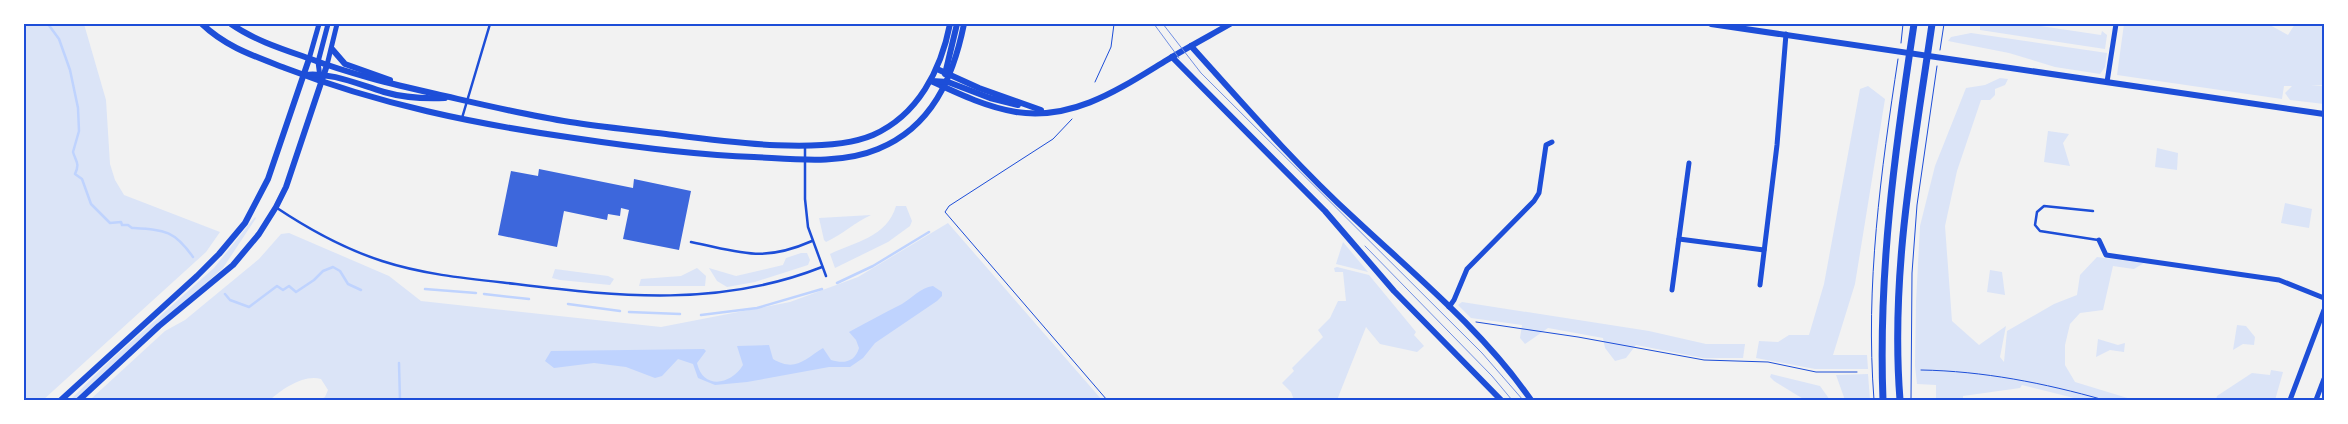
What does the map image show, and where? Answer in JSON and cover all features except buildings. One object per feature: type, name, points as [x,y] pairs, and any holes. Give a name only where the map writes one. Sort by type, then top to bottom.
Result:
[{"type":"main road","points":[[1883,400],[1883,290],[1888,217],[1914,24]]},
{"type":"main road","points":[[1900,400],[1898,291],[1907,194],[1932,24]]},
{"type":"street","points":[[202,24],[216,38],[238,50],[321,82],[398,105],[462,120],[676,152],[806,159],[855,156],[878,150],[895,141],[926,116],[945,84],[964,24]]},
{"type":"street","points":[[231,24],[262,41],[326,65],[410,88],[568,122],[731,142],[805,145],[859,139],[886,128],[913,106],[931,82],[937,69],[950,24]]},
{"type":"street","points":[[61,400],[197,276],[219,254],[245,223],[268,179],[310,59],[319,24]]},
{"type":"street","points":[[322,73],[318,62],[328,24]]},
{"type":"street","points":[[79,400],[159,326],[233,265],[259,234],[286,187],[321,82],[322,73],[332,49],[337,24]]},
{"type":"street","points":[[948,74],[957,24]]},
{"type":"street","points":[[945,84],[975,101],[1018,112],[1044,112],[1076,106],[1109,96],[1230,24]]},
{"type":"street","points":[[1711,24],[1928,54],[2324,114]]},
{"type":"street","points":[[2108,82],[2116,24]]},
{"type":"street","points":[[1760,285],[1777,145],[1786,34]]},
{"type":"street","points":[[1191,46],[1278,142],[1354,219],[1406,265],[1449,307],[1502,362],[1532,400]]},
{"type":"street","points":[[332,49],[345,64],[410,88]]},
{"type":"street","points":[[1172,57],[1331,217],[1394,291],[1501,400]]},
{"type":"street","points":[[937,69],[1044,112]]},
{"type":"street","points":[[303,75],[322,73],[418,100],[455,98]]},
{"type":"street","points":[[931,82],[945,84],[990,98],[1029,106]]},
{"type":"street","points":[[1449,307],[1454,300],[1467,269],[1534,201],[1539,193],[1546,145],[1552,142]]},
{"type":"street","points":[[1672,290],[1689,163]]},
{"type":"street","points":[[1679,239],[1764,250]]},
{"type":"street","points":[[2100,240],[2106,255],[2279,280],[2324,298]]},
{"type":"street","points":[[2290,400],[2324,310]]},
{"type":"street","points":[[2316,400],[2324,379]]},
{"type":"lane","points":[[462,120],[490,24]]},
{"type":"lane","points":[[805,145],[806,207],[812,241],[826,276]]},
{"type":"lane","points":[[2092,212],[2044,206],[2038,212],[2036,225],[2040,231],[2100,240]]},
{"type":"lane","points":[[276,207],[329,238],[373,257],[412,269],[454,277],[593,294],[625,296],[704,294],[774,283],[822,267]]},
{"type":"lane","points":[[691,242],[749,254],[764,254],[789,251],[812,241]]},
{"type":"path","points":[[1095,82],[1110,47],[1114,24]]},
{"type":"path","points":[[1900,50],[1903,24]]},
{"type":"path","points":[[1910,400],[1912,273],[1917,205],[1944,24]]},
{"type":"path","points":[[1072,119],[1053,139],[948,206],[945,212],[1107,400]]},
{"type":"path","points":[[1466,325],[1475,322],[1494,324],[1704,360],[1768,362],[1816,372],[1857,372]]},
{"type":"path","points":[[1922,370],[1963,371],[1997,376],[2104,400]]},
{"type":"shaded area","points":[[24,24],[84,24],[106,100],[110,164],[115,180],[124,195],[220,232],[206,252],[43,400],[24,400]]},
{"type":"shaded area","points":[[1980,24],[2027,24],[2101,35],[2102,31],[2107,35],[2105,49],[1980,30]]},
{"type":"shaded area","points":[[2124,24],[2268,24],[2288,35],[2295,24],[2324,24],[2324,85],[2311,86],[2324,86],[2324,104],[2290,100],[2285,93],[2292,86],[2284,86],[2282,99],[2117,75]]},
{"type":"shaded area","points":[[1971,33],[2107,53],[2105,67],[2100,74],[2055,67],[2009,53],[1948,41],[1951,37]]},
{"type":"shaded area","points":[[2000,78],[2008,79],[2005,85],[1995,89],[1995,95],[1990,100],[1981,100],[1957,171],[1945,226],[1952,321],[1979,345],[2006,326],[2000,357],[2004,362],[2007,331],[2054,304],[2077,295],[2080,275],[2097,257],[2144,263],[2134,269],[2113,266],[2103,310],[2080,313],[2070,324],[2065,345],[2065,365],[2075,382],[2134,400],[2074,400],[2074,398],[2022,385],[2020,388],[1963,396],[1963,400],[1936,400],[1936,385],[1917,384],[1915,366],[1916,302],[1920,226],[1935,166],[1966,88],[1985,85]]},
{"type":"shaded area","points":[[1868,86],[1885,99],[1855,284],[1833,355],[1867,355],[1868,369],[1815,369],[1756,358],[1759,341],[1778,342],[1789,335],[1809,335],[1824,284],[1860,89]]},
{"type":"shaded area","points":[[2048,131],[2069,134],[2063,143],[2070,166],[2044,162]]},
{"type":"shaded area","points":[[2157,148],[2178,153],[2177,170],[2155,167]]},
{"type":"shaded area","points":[[2285,203],[2312,209],[2309,228],[2281,223]]},
{"type":"shaded area","points":[[896,206],[906,206],[912,221],[910,226],[888,242],[835,268],[830,254],[878,232],[892,216]]},
{"type":"shaded area","points":[[871,215],[832,239],[826,242],[824,240],[819,218]]},
{"type":"shaded area","points":[[255,217],[223,268],[75,400],[70,400],[111,360],[214,268]]},
{"type":"shaded area","points":[[948,223],[1102,400],[319,400],[325,397],[328,390],[321,379],[314,378],[294,383],[270,400],[93,400],[92,398],[165,331],[185,320],[259,259],[281,234],[289,233],[389,276],[421,301],[661,327],[790,302],[858,277]]},
{"type":"shaded area","points":[[1343,242],[1368,272],[1336,264]]},
{"type":"shaded area","points":[[807,253],[810,260],[808,265],[755,282],[727,287],[717,281],[709,268],[736,276],[783,265],[786,258]]},
{"type":"shaded area","points":[[1337,267],[1369,275],[1416,332],[1414,335],[1424,346],[1417,352],[1380,344],[1366,327],[1337,400],[1294,400],[1291,392],[1282,383],[1294,371],[1292,368],[1323,337],[1318,330],[1330,318],[1338,301],[1346,301],[1343,272],[1335,272],[1334,268]]},
{"type":"shaded area","points":[[697,268],[706,276],[705,286],[639,286],[641,279],[681,276]]},
{"type":"shaded area","points":[[555,269],[608,276],[614,279],[610,285],[560,280],[552,278]]},
{"type":"shaded area","points":[[1990,270],[2002,272],[2005,295],[1987,292]]},
{"type":"shaded area","points":[[1462,302],[1649,331],[1706,344],[1745,344],[1743,358],[1703,358],[1636,345],[1626,358],[1615,361],[1605,348],[1603,338],[1548,328],[1525,344],[1520,338],[1522,325],[1471,318],[1458,305]]},
{"type":"shaded area","points":[[2237,325],[2246,326],[2255,337],[2254,345],[2243,344],[2233,350]]},
{"type":"shaded area","points":[[2098,339],[2118,345],[2125,343],[2124,352],[2110,350],[2096,357]]},
{"type":"shaded area","points":[[2271,370],[2283,372],[2275,400],[2216,400],[2217,396],[2252,373],[2270,375]]},
{"type":"shaded area","points":[[1771,374],[1820,386],[1830,400],[1805,400],[1774,381],[1770,377]]},
{"type":"shaded area","points":[[1868,374],[1870,400],[1845,400],[1836,375]]},
{"type":"water","points":[[933,286],[942,292],[942,296],[937,301],[875,343],[863,358],[850,367],[829,367],[747,382],[715,385],[698,378],[693,364],[678,359],[662,376],[655,378],[626,367],[594,363],[554,368],[545,361],[551,351],[704,349],[706,351],[697,363],[700,372],[705,378],[718,382],[732,377],[743,365],[737,346],[769,345],[773,359],[787,364],[799,363],[823,348],[831,360],[845,362],[855,356],[859,348],[856,340],[849,332],[902,304],[924,289]]},
{"type":"waterway","points":[[48,24],[59,39],[70,70],[78,108],[79,131],[73,152],[77,165],[75,174],[82,179],[91,204],[110,223],[121,222],[122,225],[128,225],[132,228],[161,231],[174,236],[193,257]]},
{"type":"waterway","points":[[837,283],[873,266],[929,232]]},
{"type":"waterway","points":[[225,294],[230,300],[249,307],[277,286],[283,290],[289,286],[296,292],[314,280],[323,271],[333,267],[340,271],[348,284],[361,290]]},
{"type":"waterway","points":[[425,289],[476,293]]},
{"type":"waterway","points":[[701,315],[757,308],[822,289]]},
{"type":"waterway","points":[[484,294],[529,299]]},
{"type":"waterway","points":[[568,304],[620,311]]},
{"type":"waterway","points":[[629,312],[680,314]]},
{"type":"waterway","points":[[399,363],[400,400]]},
{"type":"tram line","points":[[1154,24],[1179,58]]},
{"type":"tram line","points":[[1163,24],[1201,73],[1482,353],[1523,400]]},
{"type":"tram line","points":[[1365,246],[1492,376],[1512,400]]}]
